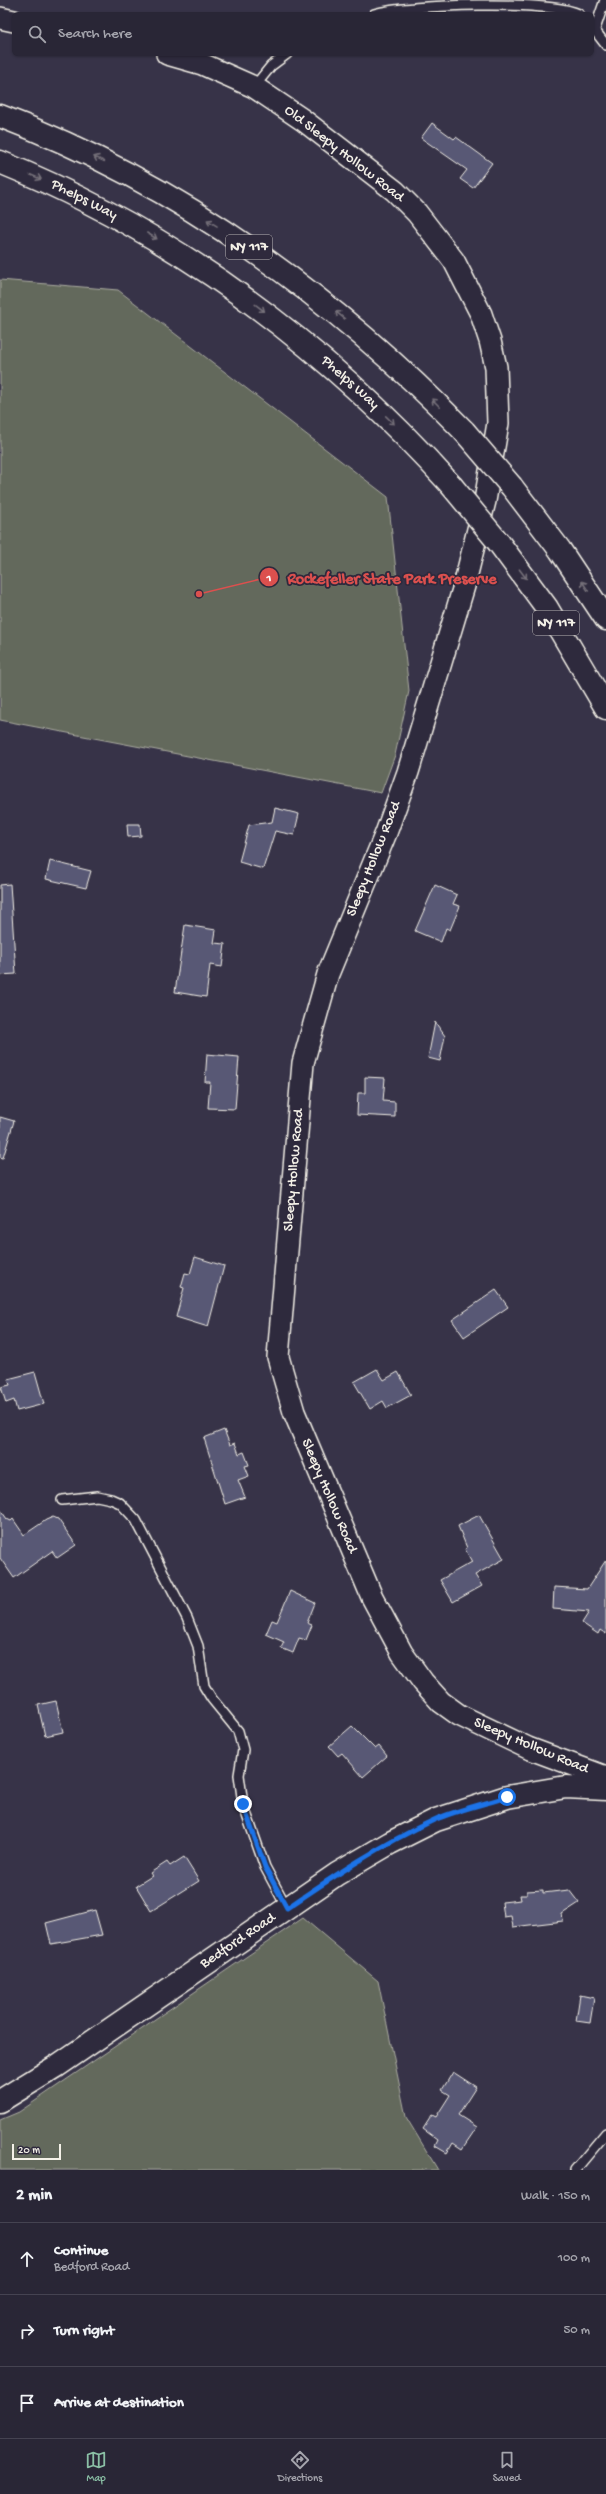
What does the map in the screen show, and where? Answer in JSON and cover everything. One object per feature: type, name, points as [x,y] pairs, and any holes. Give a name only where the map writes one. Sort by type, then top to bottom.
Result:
[{"type":"main road","name":"NY 117","points":[[0,116],[105,161],[185,206],[235,238],[298,283],[364,335],[464,431],[512,487],[560,550],[606,619]]},
{"type":"main road","name":"Phelps Way","points":[[0,162],[45,181],[124,220],[191,260],[234,290],[340,373],[402,431],[451,485],[499,543],[547,608],[606,708]]},
{"type":"main road","name":"Bedford Road","points":[[0,2101],[57,2066],[337,1874],[390,1843],[436,1820],[507,1797],[566,1786],[606,1789]]},
{"type":"street","points":[[0,18],[12,21]]},
{"type":"street","name":"Old Sleepy Hollow Road","points":[[174,56],[202,64],[254,87],[303,120],[395,191],[417,213],[454,261],[481,314],[493,354],[498,395],[495,448]]},
{"type":"street","name":"Sleepy Hollow Road","points":[[495,448],[485,500],[464,586],[423,728],[386,833],[328,974],[303,1063],[278,1357],[294,1412],[372,1597],[402,1653],[422,1682],[441,1702],[459,1715],[528,1748],[606,1777]]},
{"type":"lane","points":[[594,26],[605,0]]},
{"type":"lane","points":[[385,12],[429,4],[550,5],[568,8],[575,12]]},
{"type":"lane","points":[[594,29],[606,45]]},
{"type":"lane","points":[[254,87],[271,66],[284,56]]},
{"type":"lane","points":[[62,1500],[97,1496],[111,1498],[120,1503],[136,1520],[187,1618],[198,1646],[204,1686],[212,1699],[238,1731],[243,1750],[239,1775],[243,1804],[265,1867],[287,1908]]},
{"type":"lane","points":[[575,2170],[606,2133]]},
{"type":"green space","points":[[0,280],[118,290],[388,497],[409,691],[395,755],[381,793],[0,720]]},
{"type":"green space","points":[[303,1918],[378,1981],[406,2117],[438,2170],[0,2170],[0,2120],[19,2112]]},
{"type":"building","points":[[432,123],[454,139],[456,137],[492,163],[473,188],[460,179],[467,170],[421,138]]},
{"type":"building","points":[[275,808],[299,814],[294,835],[275,831],[263,869],[239,862],[249,825],[272,822]]},
{"type":"building","points":[[127,824],[140,824],[141,836],[128,837]]},
{"type":"building","points":[[50,861],[91,871],[86,888],[46,879]]},
{"type":"building","points":[[10,884],[16,974],[0,975],[0,885]]},
{"type":"building","points":[[435,885],[457,895],[453,904],[460,906],[450,930],[446,928],[441,942],[415,931]]},
{"type":"building","points":[[185,925],[216,930],[214,943],[225,944],[222,967],[210,965],[206,997],[175,992]]},
{"type":"building","points":[[435,1022],[445,1036],[440,1061],[428,1058]]},
{"type":"building","points":[[207,1054],[239,1057],[235,1109],[208,1108],[210,1082],[205,1082]]},
{"type":"building","points":[[365,1077],[385,1078],[383,1101],[395,1102],[395,1117],[357,1115],[358,1093],[365,1093]]},
{"type":"building","points":[[0,1117],[14,1121],[3,1158],[0,1157]]},
{"type":"building","points":[[195,1257],[224,1266],[208,1327],[176,1317],[184,1288],[181,1287],[185,1273],[190,1274]]},
{"type":"building","points":[[496,1290],[508,1307],[464,1337],[452,1320]]},
{"type":"building","points":[[377,1369],[384,1380],[398,1372],[411,1395],[387,1408],[383,1401],[370,1409],[354,1382]]},
{"type":"building","points":[[35,1372],[44,1404],[17,1411],[14,1400],[6,1403],[1,1387],[10,1385],[8,1379]]},
{"type":"building","points":[[224,1430],[230,1445],[235,1443],[239,1454],[244,1452],[249,1465],[245,1466],[249,1476],[238,1480],[245,1497],[225,1504],[204,1438]]},
{"type":"building","points":[[0,1509],[7,1519],[11,1521],[13,1519],[24,1535],[46,1520],[53,1517],[58,1519],[76,1545],[57,1558],[52,1551],[14,1578],[0,1558]]},
{"type":"building","points":[[479,1515],[504,1559],[475,1575],[482,1586],[453,1602],[440,1580],[472,1562],[465,1549],[467,1548],[458,1526]]},
{"type":"building","points":[[606,1560],[606,1634],[600,1630],[598,1634],[582,1623],[589,1612],[553,1609],[554,1587],[587,1589]]},
{"type":"building","points":[[290,1591],[315,1603],[307,1623],[312,1625],[306,1640],[299,1638],[293,1653],[281,1648],[284,1642],[266,1634],[272,1620],[277,1622]]},
{"type":"building","points":[[56,1701],[63,1732],[45,1736],[38,1705]]},
{"type":"building","points":[[352,1726],[375,1749],[379,1746],[387,1756],[363,1777],[342,1753],[338,1756],[329,1746]]},
{"type":"building","points":[[184,1857],[199,1881],[151,1911],[136,1886],[152,1876],[150,1873],[167,1862],[170,1866]]},
{"type":"building","points":[[543,1890],[543,1893],[569,1890],[579,1903],[562,1914],[563,1921],[513,1927],[511,1916],[504,1917],[502,1902],[521,1900],[520,1895],[527,1895],[527,1891]]},
{"type":"building","points":[[95,1910],[102,1935],[51,1944],[46,1923]]},
{"type":"building","points":[[580,1995],[594,1998],[590,2023],[576,2021]]},
{"type":"building","points":[[453,2072],[476,2087],[458,2115],[477,2127],[462,2149],[453,2143],[447,2153],[435,2146],[438,2140],[423,2129],[432,2115],[436,2117],[450,2095],[442,2090]]},
{"type":"place","name":"Rockefeller State Park Preserve","points":[[199,594]]},
{"type":"route","points":[[243,1804],[265,1867],[287,1908],[337,1874],[390,1843],[436,1820],[507,1797]]}]
